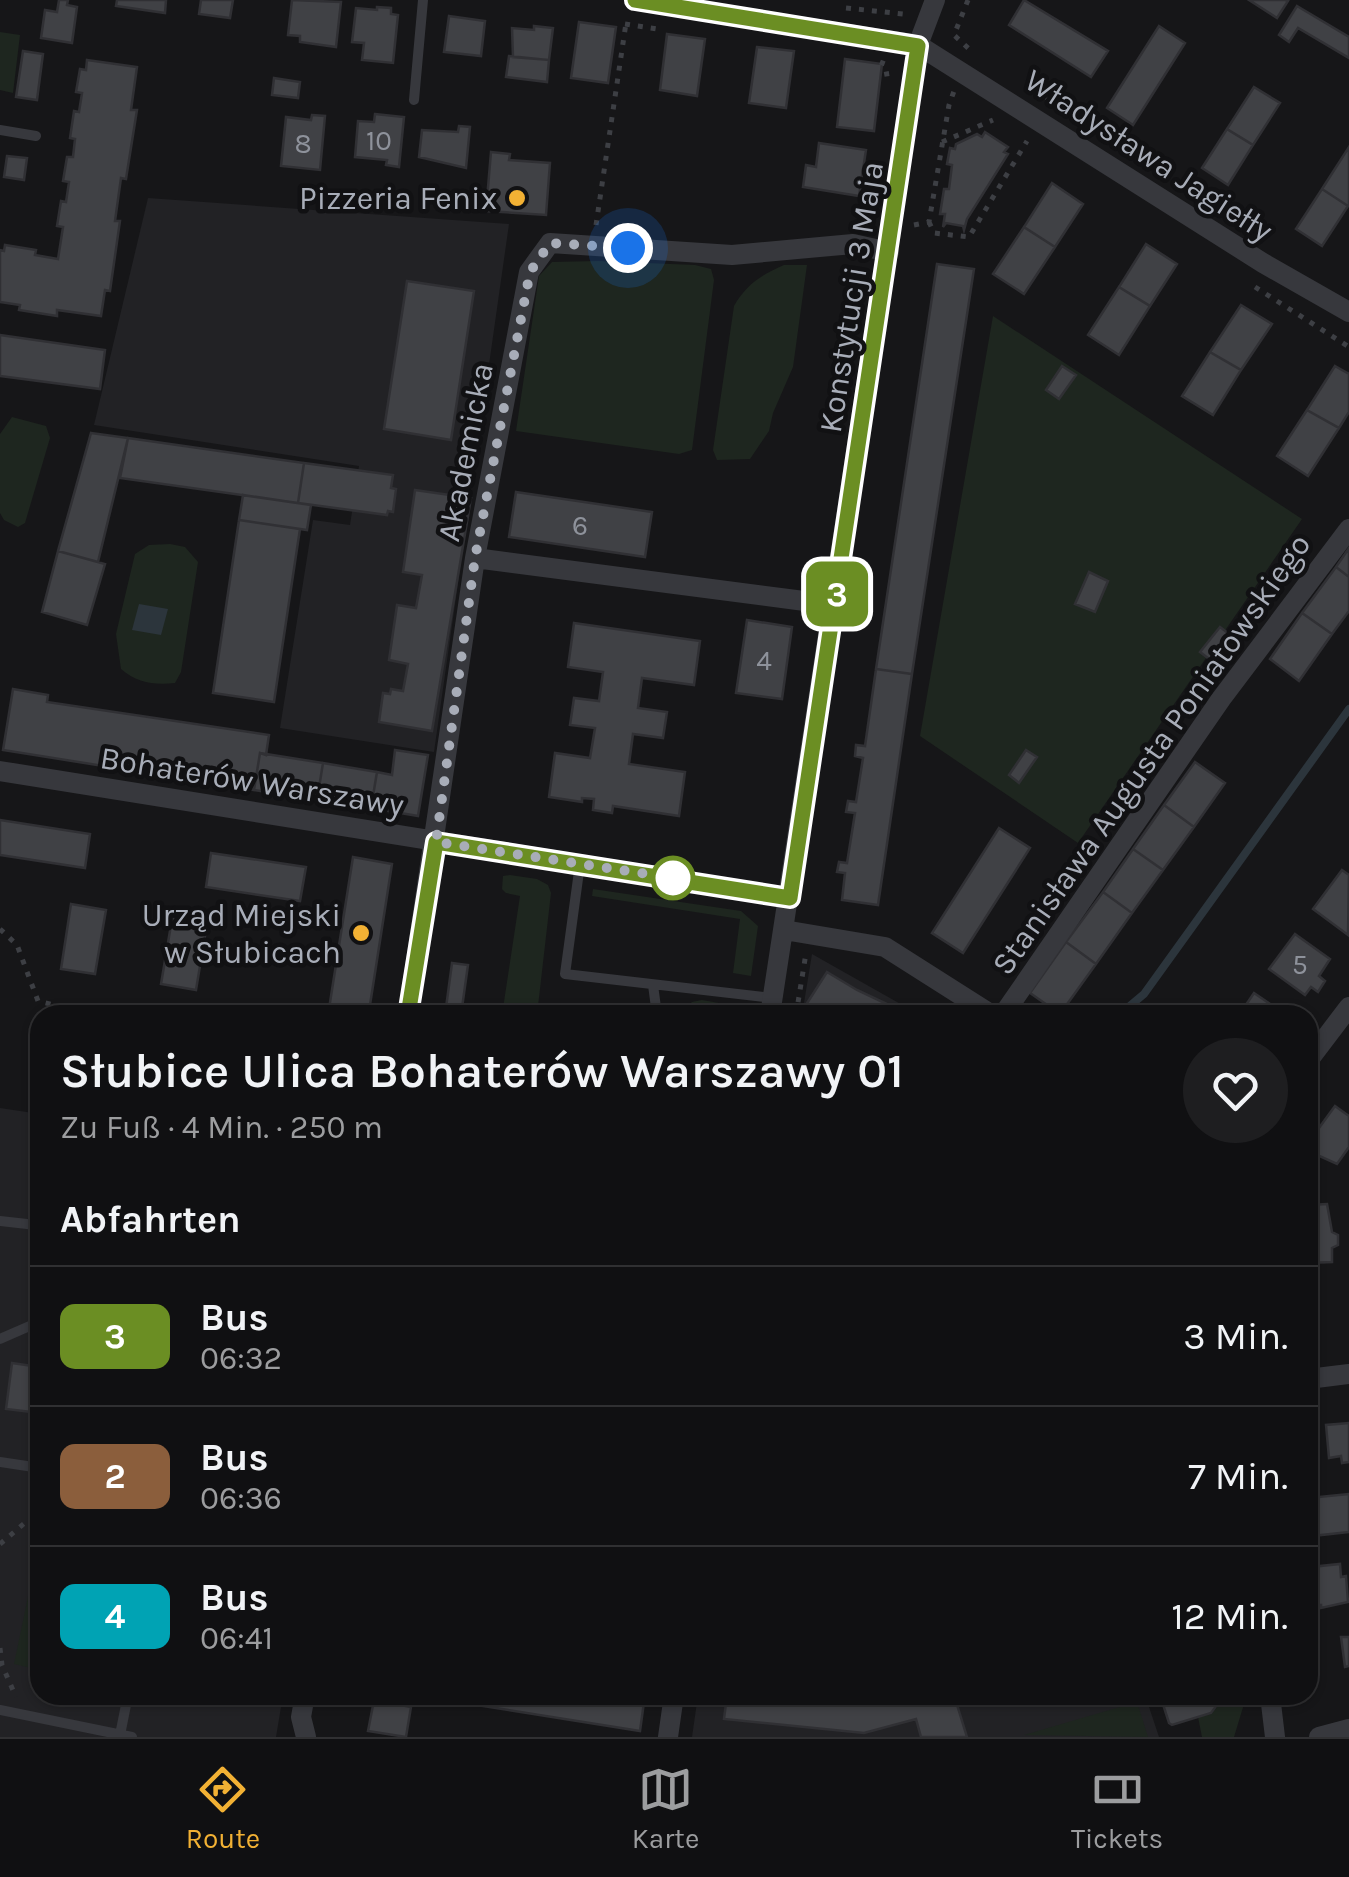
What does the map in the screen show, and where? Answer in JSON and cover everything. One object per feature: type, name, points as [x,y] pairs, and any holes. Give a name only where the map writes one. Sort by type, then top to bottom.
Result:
[{"type":"street","name":"Konstytucji 3 Maja","points":[[771,1005],[918,46],[936,0]]},
{"type":"street","points":[[631,6],[918,46]]},
{"type":"street","name":"Władysława Jagiełły","points":[[918,46],[1263,263],[1349,312]]},
{"type":"street","name":"Akademicka","points":[[410,1005],[475,558],[530,272],[550,243],[732,255],[853,244],[888,252]]},
{"type":"street","name":"Stanisława Augusta Poniatowskiego","points":[[1010,1005],[1221,699],[1349,529]]},
{"type":"street","points":[[475,558],[835,605]]},
{"type":"street","name":"Bohaterów Warszawy","points":[[0,772],[790,898]]},
{"type":"street","points":[[784,930],[885,946],[976,1005]]},
{"type":"street","points":[[1318,1048],[1349,1006]]},
{"type":"street","points":[[1318,1378],[1349,1374]]},
{"type":"street","points":[[304,1705],[306,1737]]},
{"type":"street","points":[[668,1737],[673,1705]]},
{"type":"street","points":[[1271,1705],[1275,1737]]},
{"type":"street","points":[[1319,1737],[1349,1728]]},
{"type":"lane","points":[[414,100],[423,0]]},
{"type":"lane","points":[[0,130],[36,136]]},
{"type":"lane","points":[[580,864],[565,974],[765,1005]]},
{"type":"lane","points":[[653,985],[656,1005]]},
{"type":"lane","points":[[0,1220],[30,1225]]},
{"type":"lane","points":[[0,1339],[30,1326]]},
{"type":"lane","points":[[0,1462],[30,1466]]},
{"type":"lane","points":[[0,1710],[126,1736],[128,1705]]},
{"type":"path","points":[[968,0],[954,35],[974,53],[954,93],[942,142],[929,222],[934,233],[968,236],[1029,142],[1017,134]]},
{"type":"path","points":[[593,246],[625,24],[631,6]]},
{"type":"path","points":[[625,24],[662,30]]},
{"type":"path","points":[[877,60],[885,64],[887,94]]},
{"type":"path","points":[[1033,89],[1078,116]]},
{"type":"path","points":[[954,93],[966,102]]},
{"type":"path","points":[[980,111],[1005,127]]},
{"type":"path","points":[[942,142],[992,120]]},
{"type":"path","points":[[914,225],[929,222]]},
{"type":"path","points":[[0,929],[17,945],[38,1001],[55,1005]]},
{"type":"path","points":[[797,1005],[807,933]]},
{"type":"path","points":[[0,1544],[30,1518]]},
{"type":"shaded area","points":[[0,32],[20,35],[13,93],[0,90]]},
{"type":"shaded area","points":[[148,198],[509,224],[434,752],[280,728],[313,520],[350,525],[359,466],[94,425]]},
{"type":"shaded area","points":[[598,261],[711,269],[714,280],[692,450],[679,454],[516,431],[539,276],[552,262]]},
{"type":"shaded area","points":[[784,265],[807,265],[793,367],[769,431],[750,459],[717,460],[713,450],[734,306],[755,281]]},
{"type":"shaded area","points":[[993,316],[1302,519],[1078,843],[920,736]]},
{"type":"shaded area","points":[[12,417],[46,426],[50,438],[25,523],[18,527],[4,520],[0,513],[0,434]]},
{"type":"shaded area","points":[[149,545],[185,547],[198,562],[181,672],[175,683],[153,683],[121,669],[116,634],[135,554]]},
{"type":"shaded area","points":[[139,604],[168,609],[161,635],[132,630]]},
{"type":"shaded area","points":[[503,876],[537,879],[548,885],[551,893],[538,1005],[504,1005],[520,896],[502,889]]},
{"type":"shaded area","points":[[593,889],[741,911],[758,926],[751,976],[733,973],[740,919],[592,896]]},
{"type":"shaded area","points":[[812,954],[902,1005],[804,1005]]},
{"type":"shaded area","points":[[702,1000],[730,1005],[689,1005]]},
{"type":"shaded area","points":[[0,1108],[30,1112],[30,1705],[281,1705],[276,1737],[0,1737]]},
{"type":"shaded area","points":[[30,1587],[30,1668],[14,1664]]},
{"type":"shaded area","points":[[697,1705],[1148,1705],[1159,1737],[692,1737]]},
{"type":"shaded area","points":[[1138,1705],[1148,1737],[1024,1735]]},
{"type":"shaded area","points":[[1244,1705],[1234,1737],[1202,1737],[1198,1717],[1211,1714],[1217,1707]]},
{"type":"building","points":[[59,0],[68,0],[67,5],[77,7],[72,43],[41,38],[45,10],[57,12]]},
{"type":"building","points":[[117,0],[166,0],[165,13],[116,6]]},
{"type":"building","points":[[201,0],[233,0],[230,18],[199,14]]},
{"type":"building","points":[[292,0],[341,2],[336,47],[300,42],[300,36],[288,35]]},
{"type":"building","points":[[1024,0],[1108,51],[1091,77],[1009,25]]},
{"type":"building","points":[[1249,0],[1285,0],[1288,1],[1277,18]]},
{"type":"building","points":[[1297,6],[1349,37],[1349,58],[1298,28],[1289,42],[1279,35]]},
{"type":"building","points":[[356,8],[391,8],[391,14],[398,15],[393,63],[362,60],[364,43],[352,42]]},
{"type":"building","points":[[449,16],[485,21],[481,56],[444,52]]},
{"type":"building","points":[[579,22],[616,27],[608,83],[571,78]]},
{"type":"building","points":[[534,26],[553,28],[549,60],[513,57],[512,28],[534,30]]},
{"type":"building","points":[[1159,26],[1185,43],[1133,125],[1107,108]]},
{"type":"building","points":[[667,34],[705,39],[697,96],[660,90]]},
{"type":"building","points":[[757,47],[794,51],[786,108],[749,103]]},
{"type":"building","points":[[23,51],[43,54],[37,100],[16,97]]},
{"type":"building","points":[[509,56],[549,60],[547,82],[506,77]]},
{"type":"building","points":[[845,59],[882,64],[874,131],[837,127]]},
{"type":"building","points":[[87,60],[137,67],[131,110],[137,110],[126,179],[121,178],[115,221],[120,221],[110,291],[105,290],[101,316],[57,310],[57,316],[19,310],[20,305],[0,302],[0,250],[4,251],[5,245],[36,250],[35,255],[58,259],[63,227],[57,226],[69,182],[63,181],[67,157],[73,157],[75,139],[70,138],[74,111],[79,112],[82,93],[76,92],[80,69],[86,70]]},
{"type":"building","points":[[274,78],[300,82],[298,98],[272,95]]},
{"type":"building","points":[[1254,87],[1280,103],[1253,145],[1227,129]]},
{"type":"building","points":[[375,114],[404,117],[399,167],[386,165],[387,160],[355,157],[358,121],[374,122]]},
{"type":"building","points":[[312,115],[325,116],[320,170],[281,166],[286,117],[311,120]]},
{"type":"building","points":[[459,126],[470,127],[466,168],[419,157],[422,130],[458,132]]},
{"type":"building","points":[[1227,129],[1253,145],[1228,185],[1202,168]]},
{"type":"building","points":[[985,132],[1008,147],[1004,152],[1008,154],[964,230],[963,226],[946,223],[943,227],[945,214],[940,214],[944,189],[949,189],[950,148],[955,149],[956,144],[977,134],[982,137]]},
{"type":"building","points":[[819,143],[866,150],[859,196],[803,187],[806,165],[816,167]]},
{"type":"building","points":[[1349,147],[1349,204],[1348,206],[1322,189]]},
{"type":"building","points":[[491,152],[510,154],[509,160],[550,163],[546,215],[486,211]]},
{"type":"building","points":[[7,156],[27,158],[24,180],[4,177]]},
{"type":"building","points":[[1052,183],[1083,204],[1055,247],[1024,227]]},
{"type":"building","points":[[1322,189],[1348,206],[1322,246],[1296,229]]},
{"type":"building","points":[[1024,227],[1055,247],[1024,294],[993,274]]},
{"type":"building","points":[[1146,244],[1177,264],[1150,306],[1119,287]]},
{"type":"building","points":[[937,264],[974,269],[912,674],[876,669]]},
{"type":"building","points":[[407,281],[474,291],[451,440],[384,429]]},
{"type":"building","points":[[1119,287],[1150,306],[1119,355],[1088,335]]},
{"type":"building","points":[[1241,305],[1272,324],[1241,370],[1210,352]]},
{"type":"building","points":[[0,335],[105,350],[100,389],[0,376]]},
{"type":"building","points":[[1210,352],[1241,370],[1213,415],[1182,396]]},
{"type":"building","points":[[1062,366],[1076,375],[1059,399],[1046,390]]},
{"type":"building","points":[[1335,366],[1349,374],[1349,412],[1339,428],[1307,410]]},
{"type":"building","points":[[1307,410],[1339,428],[1308,476],[1277,456]]},
{"type":"building","points":[[91,433],[128,438],[98,562],[58,551]]},
{"type":"building","points":[[128,438],[304,463],[298,503],[120,478]]},
{"type":"building","points":[[304,463],[393,475],[393,512],[388,511],[387,515],[298,503]]},
{"type":"building","points":[[415,490],[471,498],[432,731],[379,722],[383,693],[390,694],[391,689],[403,691],[408,664],[389,660],[397,605],[416,608],[422,575],[403,572]]},
{"type":"building","points":[[516,492],[652,512],[645,557],[509,537]]},
{"type":"building","points":[[243,495],[311,505],[307,530],[239,520]]},
{"type":"building","points":[[239,520],[300,529],[274,702],[213,693]]},
{"type":"building","points":[[1349,548],[1349,577],[1336,567]]},
{"type":"building","points":[[58,551],[105,564],[87,625],[42,612]]},
{"type":"building","points":[[1336,567],[1349,577],[1349,611],[1332,634],[1302,613]]},
{"type":"building","points":[[1089,572],[1108,581],[1095,612],[1075,604]]},
{"type":"building","points":[[1302,613],[1332,634],[1299,681],[1270,659]]},
{"type":"building","points":[[747,620],[792,627],[782,699],[736,693]]},
{"type":"building","points":[[574,623],[700,641],[694,685],[642,678],[638,708],[667,712],[663,738],[633,734],[629,764],[685,772],[679,816],[613,806],[612,813],[593,810],[594,799],[582,798],[582,802],[549,797],[555,753],[590,758],[595,728],[570,725],[574,698],[599,701],[603,672],[568,667]]},
{"type":"building","points":[[1220,627],[1237,640],[1217,665],[1200,652]]},
{"type":"building","points":[[876,669],[912,674],[878,905],[842,900],[845,873],[837,872],[839,862],[847,863],[855,813],[846,812],[848,801],[856,802],[863,758],[855,756],[856,745],[865,746]]},
{"type":"building","points":[[13,689],[48,695],[47,702],[269,735],[266,755],[260,753],[254,790],[3,750]]},
{"type":"building","points":[[395,750],[428,755],[418,816],[371,808],[377,772],[392,775]]},
{"type":"building","points":[[1026,750],[1037,757],[1019,783],[1009,775]]},
{"type":"building","points":[[260,753],[323,763],[317,800],[254,790]]},
{"type":"building","points":[[1195,762],[1225,783],[1194,827],[1164,805]]},
{"type":"building","points":[[323,763],[377,772],[371,808],[317,800]]},
{"type":"building","points":[[1164,805],[1194,827],[1163,870],[1133,849]]},
{"type":"building","points":[[0,820],[90,834],[85,868],[0,855]]},
{"type":"building","points":[[999,828],[1030,848],[963,953],[932,933]]},
{"type":"building","points":[[1133,849],[1163,870],[1132,913],[1103,892]]},
{"type":"building","points":[[211,853],[306,867],[300,901],[206,887]]},
{"type":"building","name":"Urząd Miejski w Słubicach","points":[[353,857],[392,864],[370,1005],[330,1005]]},
{"type":"building","points":[[1342,870],[1349,875],[1348,935],[1313,909]]},
{"type":"building","points":[[1103,892],[1132,913],[1096,964],[1066,942]]},
{"type":"building","points":[[71,904],[106,910],[95,974],[61,969]]},
{"type":"building","points":[[172,919],[207,924],[196,990],[161,984]]},
{"type":"building","points":[[1295,934],[1330,959],[1319,976],[1325,981],[1318,992],[1311,987],[1305,995],[1269,969]]},
{"type":"building","points":[[1066,942],[1096,964],[1066,1005],[1047,1005],[1030,993]]},
{"type":"building","points":[[452,963],[468,965],[462,1005],[446,1005]]},
{"type":"building","points":[[827,972],[889,1005],[806,1005]]},
{"type":"building","points":[[1254,993],[1272,1005],[1246,1005]]},
{"type":"building","points":[[1335,1106],[1349,1116],[1349,1147],[1337,1164],[1318,1155],[1318,1129]]},
{"type":"building","points":[[1318,1204],[1327,1204],[1332,1232],[1338,1235],[1338,1245],[1332,1248],[1332,1262],[1318,1263]]},
{"type":"building","points":[[12,1363],[30,1366],[30,1412],[6,1409]]},
{"type":"building","points":[[1349,1423],[1349,1462],[1342,1463],[1341,1456],[1329,1458],[1326,1425]]},
{"type":"building","points":[[1349,1494],[1349,1532],[1318,1535],[1318,1497]]},
{"type":"building","points":[[1340,1564],[1341,1577],[1346,1576],[1348,1602],[1321,1608],[1318,1605],[1318,1566]]},
{"type":"building","points":[[1341,1637],[1349,1637],[1349,1666],[1345,1667]]},
{"type":"building","points":[[373,1705],[411,1707],[406,1737],[368,1731]]},
{"type":"building","points":[[476,1705],[644,1705],[640,1731]]},
{"type":"building","points":[[726,1705],[957,1705],[967,1737],[921,1737],[916,1719],[864,1733],[724,1719]]},
{"type":"building","points":[[1163,1705],[1217,1705],[1211,1713],[1169,1723]]},
{"type":"waterway","points":[[1131,1005],[1144,994],[1349,709]]},
{"type":"bus line","name":"3","points":[[410,1005],[436,842],[790,898],[918,46],[635,0]]},
{"type":"place","name":"Pizzeria Fenix","points":[[517,198]]},
{"type":"place","name":"Urząd Miejski w Słubicach","points":[[361,933]]},
{"type":"route","points":[[628,248],[550,243],[530,272],[475,558],[436,842],[680,879],[673,878]]}]
